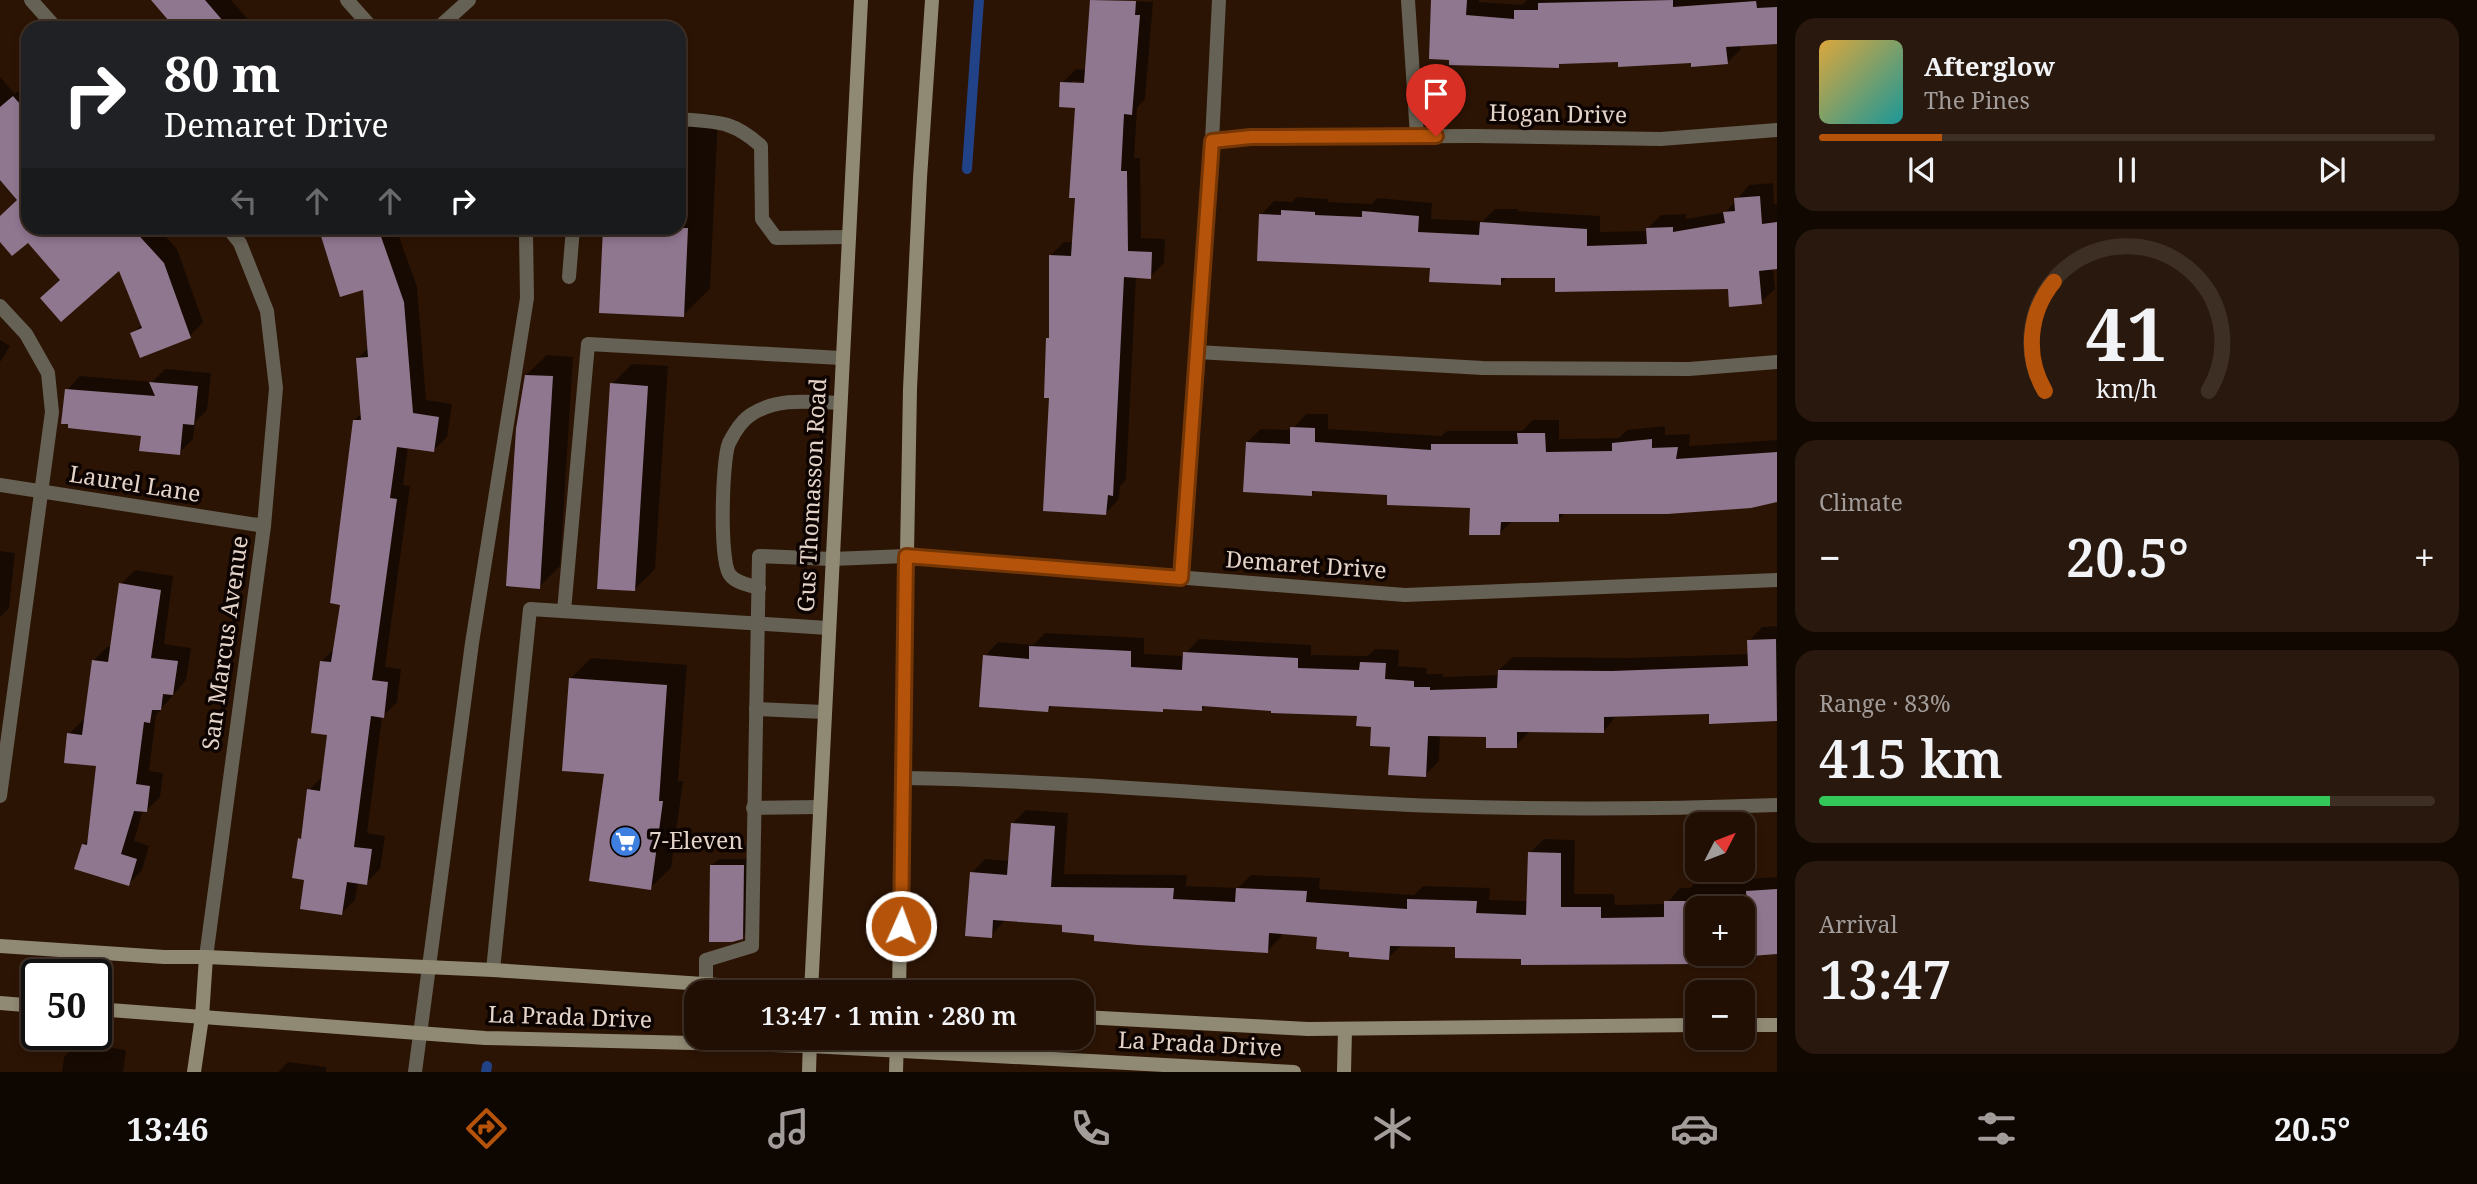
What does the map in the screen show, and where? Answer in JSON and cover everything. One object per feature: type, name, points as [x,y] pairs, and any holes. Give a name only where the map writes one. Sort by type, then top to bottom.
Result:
[{"type":"main road","name":"Gus Thomasson Road","points":[[812,980],[861,0]]},
{"type":"main road","points":[[899,980],[910,376],[932,0]]},
{"type":"main road","name":"La Prada Drive","points":[[0,946],[684,984]]},
{"type":"main road","name":"San Marcus Avenue","points":[[194,1072],[202,1017],[205,957]]},
{"type":"main road","points":[[0,1003],[21,1005]]},
{"type":"main road","name":"La Prada Drive","points":[[112,1011],[485,1038],[684,1040]]},
{"type":"main road","name":"La Prada Drive","points":[[1094,1018],[1345,1028],[1685,1026]]},
{"type":"main road","points":[[1755,1025],[1777,1025]]},
{"type":"main road","points":[[1344,1072],[1345,1028]]},
{"type":"main road","points":[[809,1072],[810,1050]]},
{"type":"main road","points":[[896,1072],[897,1050]]},
{"type":"main road","name":"La Prada Drive","points":[[982,1050],[1294,1072]]},
{"type":"street","points":[[31,0],[50,21]]},
{"type":"street","points":[[346,0],[366,21]]},
{"type":"street","points":[[446,21],[470,0]]},
{"type":"street","points":[[1181,578],[1212,141],[1219,0]]},
{"type":"street","points":[[1408,0],[1417,136]]},
{"type":"street","points":[[686,120],[718,122],[744,131],[761,146],[762,219],[776,238],[848,237]]},
{"type":"street","name":"Hogan Drive","points":[[1212,141],[1251,137],[1417,136],[1661,139],[1777,130]]},
{"type":"street","name":"San Marcus Avenue","points":[[205,957],[264,526],[276,388],[267,311],[240,243],[234,235]]},
{"type":"street","points":[[415,1072],[472,643],[527,298],[526,235]]},
{"type":"street","points":[[569,277],[572,235]]},
{"type":"street","points":[[0,306],[26,334],[48,373],[52,412],[5,724],[0,796]]},
{"type":"street","points":[[564,611],[588,344],[841,358]]},
{"type":"street","points":[[1197,352],[1483,368],[1689,369],[1777,362]]},
{"type":"street","points":[[706,980],[706,960],[752,946],[759,588],[740,583],[729,575],[723,559],[728,445],[740,424],[751,414],[784,401],[840,403]]},
{"type":"street","name":"Laurel Lane","points":[[0,485],[264,526]]},
{"type":"street","name":"Demaret Drive","points":[[759,588],[759,556],[832,559],[906,556],[1405,595],[1777,580]]},
{"type":"street","points":[[493,971],[530,609],[828,628]]},
{"type":"street","points":[[756,709],[824,712]]},
{"type":"street","points":[[904,778],[1001,780],[1439,806],[1653,809],[1777,805]]},
{"type":"street","points":[[753,808],[820,807]]},
{"type":"building","points":[[151,0],[205,0],[223,21],[169,21]]},
{"type":"building","points":[[1090,0],[1136,1],[1135,15],[1140,15],[1132,115],[1124,114],[1121,171],[1127,171],[1128,251],[1152,252],[1151,279],[1124,277],[1113,496],[1108,495],[1106,515],[1043,511],[1049,398],[1044,398],[1046,338],[1049,338],[1049,255],[1071,256],[1075,198],[1069,198],[1075,108],[1059,107],[1060,82],[1084,83]]},
{"type":"building","points":[[1431,0],[1467,0],[1466,15],[1514,19],[1514,10],[1538,10],[1538,3],[1673,0],[1673,7],[1756,1],[1757,8],[1777,7],[1777,44],[1726,47],[1728,64],[1691,67],[1691,63],[1618,67],[1618,62],[1559,64],[1559,68],[1449,65],[1449,60],[1429,59]]},
{"type":"building","points":[[13,96],[21,105],[21,235],[138,235],[164,263],[191,338],[140,358],[130,333],[142,328],[119,271],[61,322],[40,298],[60,280],[28,243],[12,256],[0,242],[0,216],[17,200],[0,180],[0,107]]},
{"type":"building","points":[[1760,196],[1762,224],[1777,222],[1777,269],[1759,271],[1762,304],[1729,307],[1728,289],[1555,292],[1555,278],[1501,278],[1501,285],[1429,282],[1430,268],[1257,261],[1259,214],[1281,215],[1281,210],[1315,212],[1315,215],[1362,217],[1362,211],[1419,216],[1418,232],[1479,235],[1480,222],[1587,229],[1587,246],[1647,244],[1646,228],[1673,227],[1673,232],[1725,223],[1723,212],[1735,211],[1734,198]]},
{"type":"building","points":[[688,228],[684,317],[599,313],[603,235],[686,235]]},
{"type":"building","points":[[321,235],[380,235],[404,302],[413,413],[439,417],[434,452],[397,447],[390,498],[397,499],[372,680],[388,682],[384,718],[371,716],[354,847],[372,849],[367,885],[347,882],[342,915],[300,909],[304,880],[292,878],[298,838],[301,839],[307,789],[320,791],[327,735],[311,733],[320,661],[331,662],[340,605],[330,603],[353,420],[361,420],[356,358],[368,357],[363,290],[340,297]]},
{"type":"building","points":[[525,375],[553,376],[540,589],[506,586],[516,429]]},
{"type":"building","points":[[149,382],[198,386],[194,425],[183,424],[180,455],[139,451],[141,436],[68,428],[68,424],[61,424],[65,389],[155,396]]},
{"type":"building","points":[[610,383],[648,386],[635,591],[597,589]]},
{"type":"building","points":[[1290,427],[1315,428],[1315,442],[1431,450],[1431,444],[1518,444],[1517,433],[1545,433],[1546,452],[1612,451],[1612,443],[1652,439],[1652,448],[1678,447],[1676,459],[1777,452],[1777,502],[1751,508],[1667,514],[1559,514],[1559,522],[1501,522],[1500,535],[1469,535],[1470,508],[1387,505],[1387,495],[1312,491],[1312,496],[1243,492],[1246,442],[1290,444]]},
{"type":"building","points":[[119,583],[161,590],[151,658],[178,661],[173,695],[163,694],[161,710],[152,710],[150,723],[144,722],[136,784],[150,786],[147,812],[134,811],[121,854],[137,859],[129,886],[74,869],[82,844],[87,845],[96,766],[64,763],[67,733],[82,735],[92,660],[108,662]]},
{"type":"building","points":[[1776,639],[1777,721],[1709,724],[1709,714],[1604,717],[1604,733],[1517,732],[1517,748],[1486,748],[1486,737],[1428,736],[1426,777],[1388,775],[1390,747],[1370,746],[1371,727],[1356,726],[1357,716],[1271,713],[1202,706],[1202,711],[1163,709],[1163,712],[1049,706],[1048,712],[979,707],[983,655],[1029,659],[1029,646],[1131,651],[1131,667],[1182,670],[1183,652],[1298,658],[1298,668],[1359,670],[1360,662],[1386,663],[1385,679],[1414,681],[1414,687],[1430,687],[1430,690],[1497,688],[1498,670],[1612,671],[1748,666],[1747,640]]},
{"type":"building","points":[[569,678],[667,685],[659,801],[663,801],[651,890],[589,881],[604,774],[562,771]]},
{"type":"building","points":[[1011,823],[1055,826],[1051,887],[1174,888],[1173,899],[1235,902],[1236,888],[1307,891],[1306,902],[1407,909],[1407,899],[1477,901],[1476,913],[1526,915],[1528,852],[1561,853],[1561,907],[1601,907],[1601,918],[1664,917],[1664,901],[1685,901],[1685,964],[1521,965],[1521,959],[1455,958],[1455,947],[1390,946],[1389,960],[1349,957],[1349,952],[1316,949],[1317,937],[1269,933],[1268,953],[1138,945],[1094,941],[1094,935],[1062,932],[1062,925],[993,920],[992,938],[965,936],[970,872],[1007,875]]},
{"type":"building","name":"7-Eleven","points":[[710,865],[744,865],[743,939],[709,942]]},
{"type":"building","points":[[1777,889],[1777,954],[1755,956],[1755,896],[1746,896],[1746,891]]},
{"type":"waterway","points":[[967,169],[979,0]]},
{"type":"waterway","points":[[486,1072],[487,1066]]},
{"type":"place","name":"7-Eleven","points":[[626,841]]},
{"type":"route","points":[[901,926],[906,556],[1181,578],[1212,141],[1251,137],[1436,136]]}]
